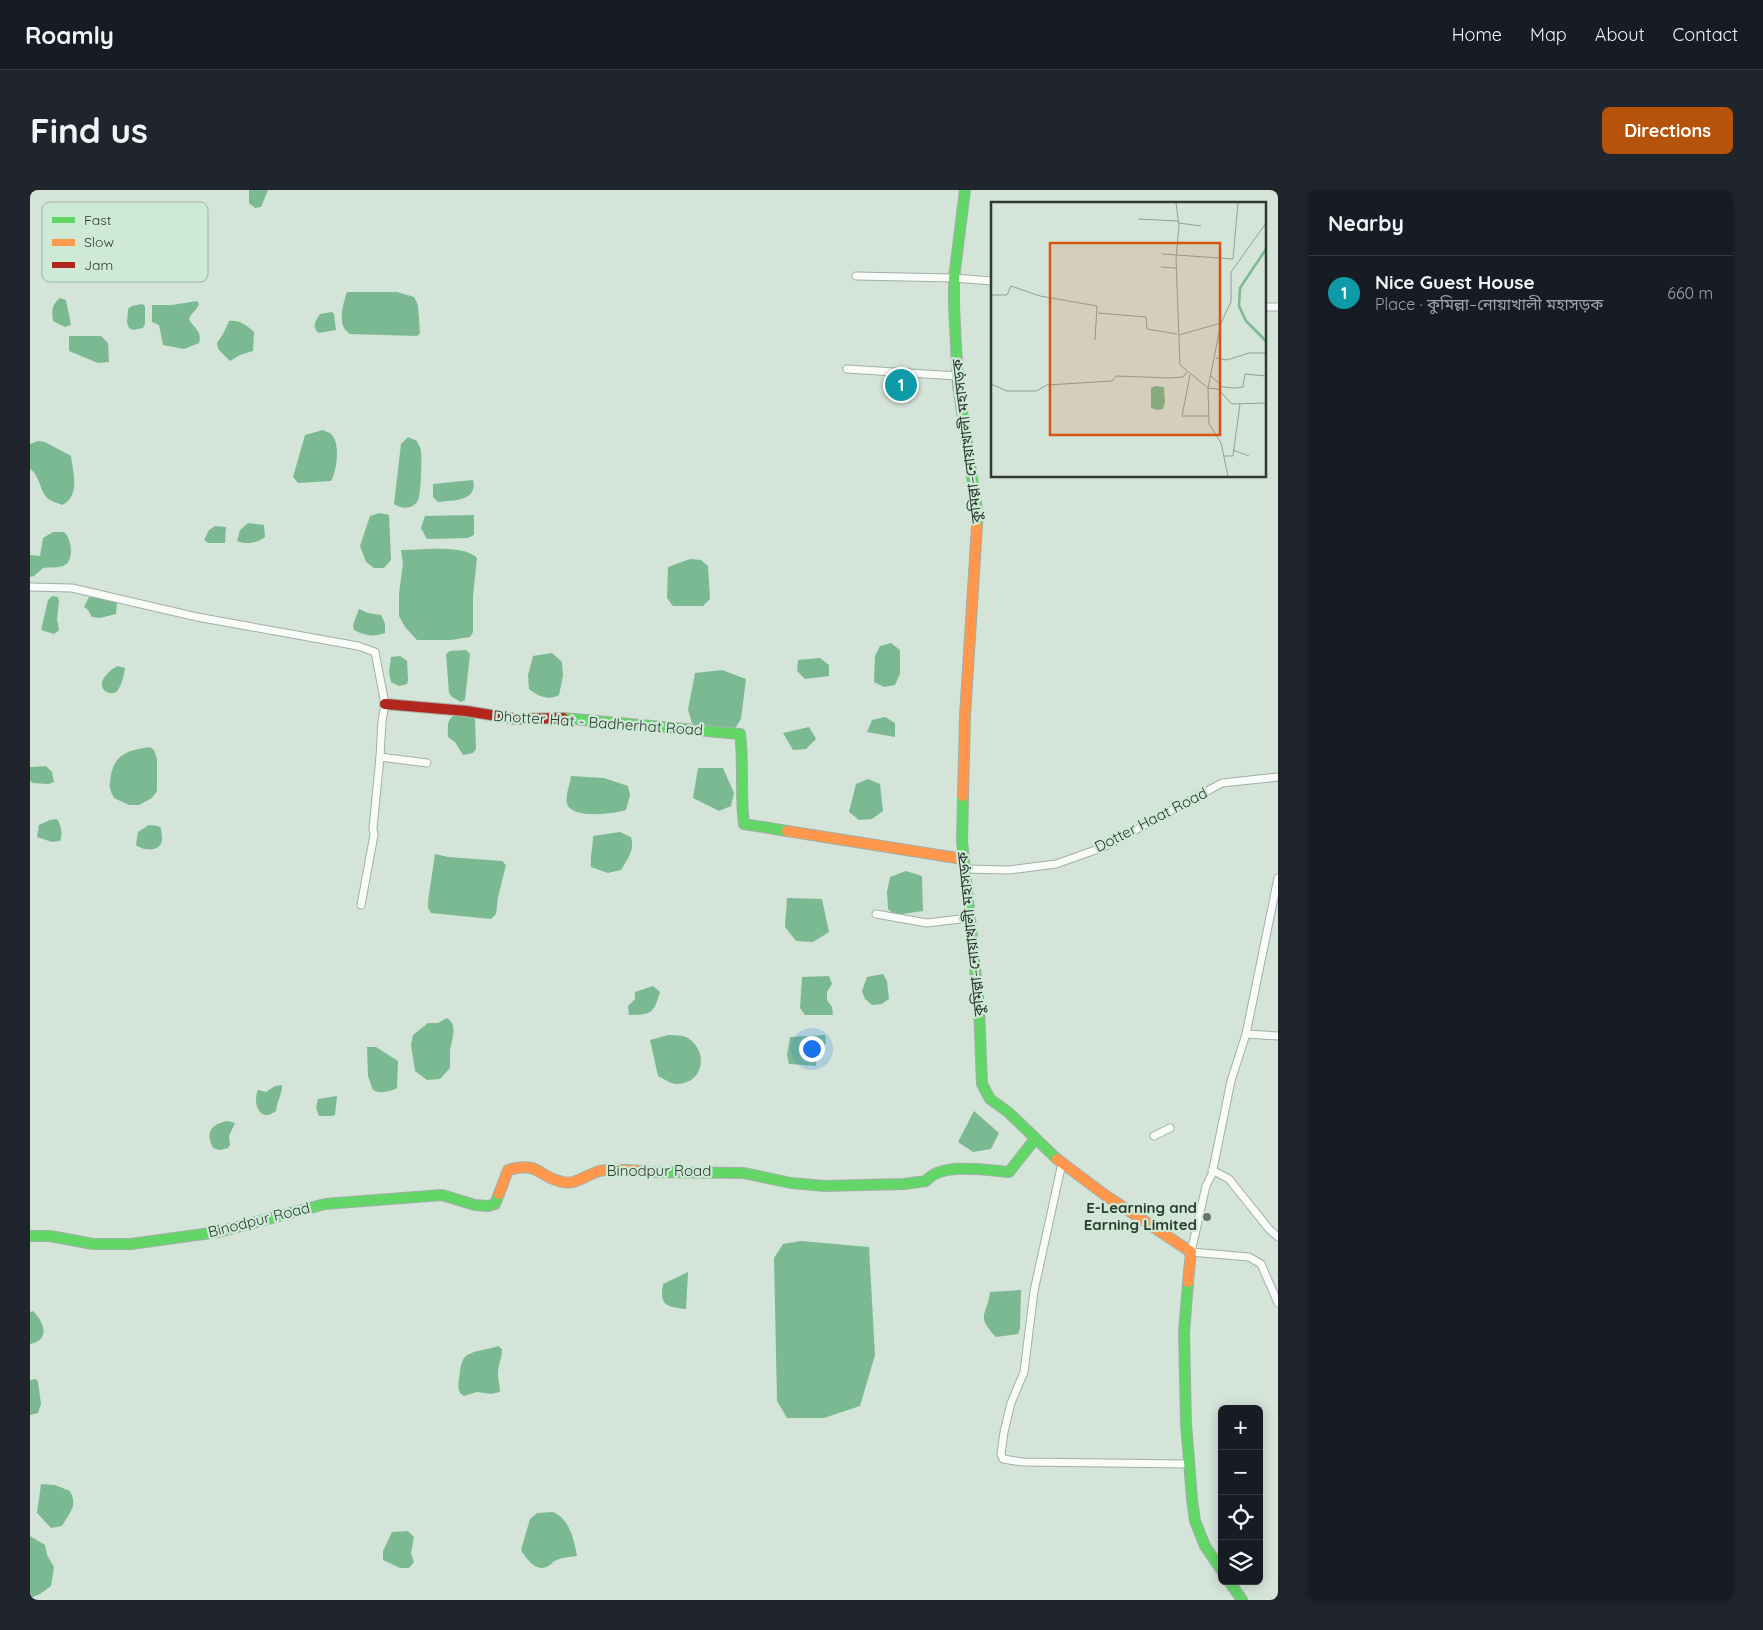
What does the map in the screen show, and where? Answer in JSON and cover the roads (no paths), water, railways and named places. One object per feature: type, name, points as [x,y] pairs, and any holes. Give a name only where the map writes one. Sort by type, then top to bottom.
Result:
[{"type":"main road","name":"কুমিল্লা–নোয়াখালী মহাসড়ক","points":[[965,190],[954,278],[958,376],[978,516],[963,751],[962,841],[979,1007],[984,1094],[1011,1115],[1062,1163],[1124,1208],[1191,1252]]},
{"type":"main road","name":"Dhotter Hat - Badherhat Road","points":[[385,704],[466,711],[516,719],[571,718],[740,734],[742,746],[741,810],[744,824],[964,864]]},
{"type":"main road","name":"Binodpur Road","points":[[30,1236],[50,1236],[93,1244],[131,1244],[218,1232],[325,1204],[442,1195],[452,1196],[476,1207],[488,1206],[495,1204],[508,1170],[533,1166],[548,1176],[564,1183],[600,1171],[616,1170],[744,1172],[791,1183],[825,1186],[904,1184],[926,1181],[931,1175],[943,1170],[981,1169],[1009,1172],[1035,1139]]},
{"type":"main road","points":[[1191,1252],[1184,1333],[1186,1423],[1192,1499],[1196,1521],[1205,1546],[1218,1565]]},
{"type":"main road","points":[[1232,1585],[1242,1600]]},
{"type":"street","points":[[856,276],[954,278],[991,281]]},
{"type":"street","points":[[846,368],[958,376]]},
{"type":"street","points":[[30,587],[72,588],[197,617],[358,646],[375,652],[385,704],[382,720],[374,835],[360,905]]},
{"type":"street","points":[[380,757],[427,762]]},
{"type":"street","name":"Dotter Haat Road","points":[[964,864],[1009,870],[1056,864],[1104,847],[1222,783],[1278,777]]},
{"type":"street","points":[[1278,878],[1246,1034],[1230,1081],[1212,1172],[1206,1186],[1191,1252],[1250,1257],[1261,1264],[1278,1303]]},
{"type":"street","points":[[876,914],[927,923],[970,918]]},
{"type":"street","points":[[1246,1034],[1278,1036]]},
{"type":"street","points":[[1154,1136],[1170,1128]]},
{"type":"street","points":[[1062,1163],[1034,1291],[1024,1372],[1011,1403],[1004,1432],[1001,1454],[1003,1459],[1022,1462],[1189,1464]]},
{"type":"street","points":[[1212,1172],[1229,1180],[1269,1229],[1278,1237]]},
{"type":"place","name":"Nice Guest House","points":[[901,385]]},
{"type":"place","name":"E-Learning and Earning Limited","points":[[1207,1217]]}]
